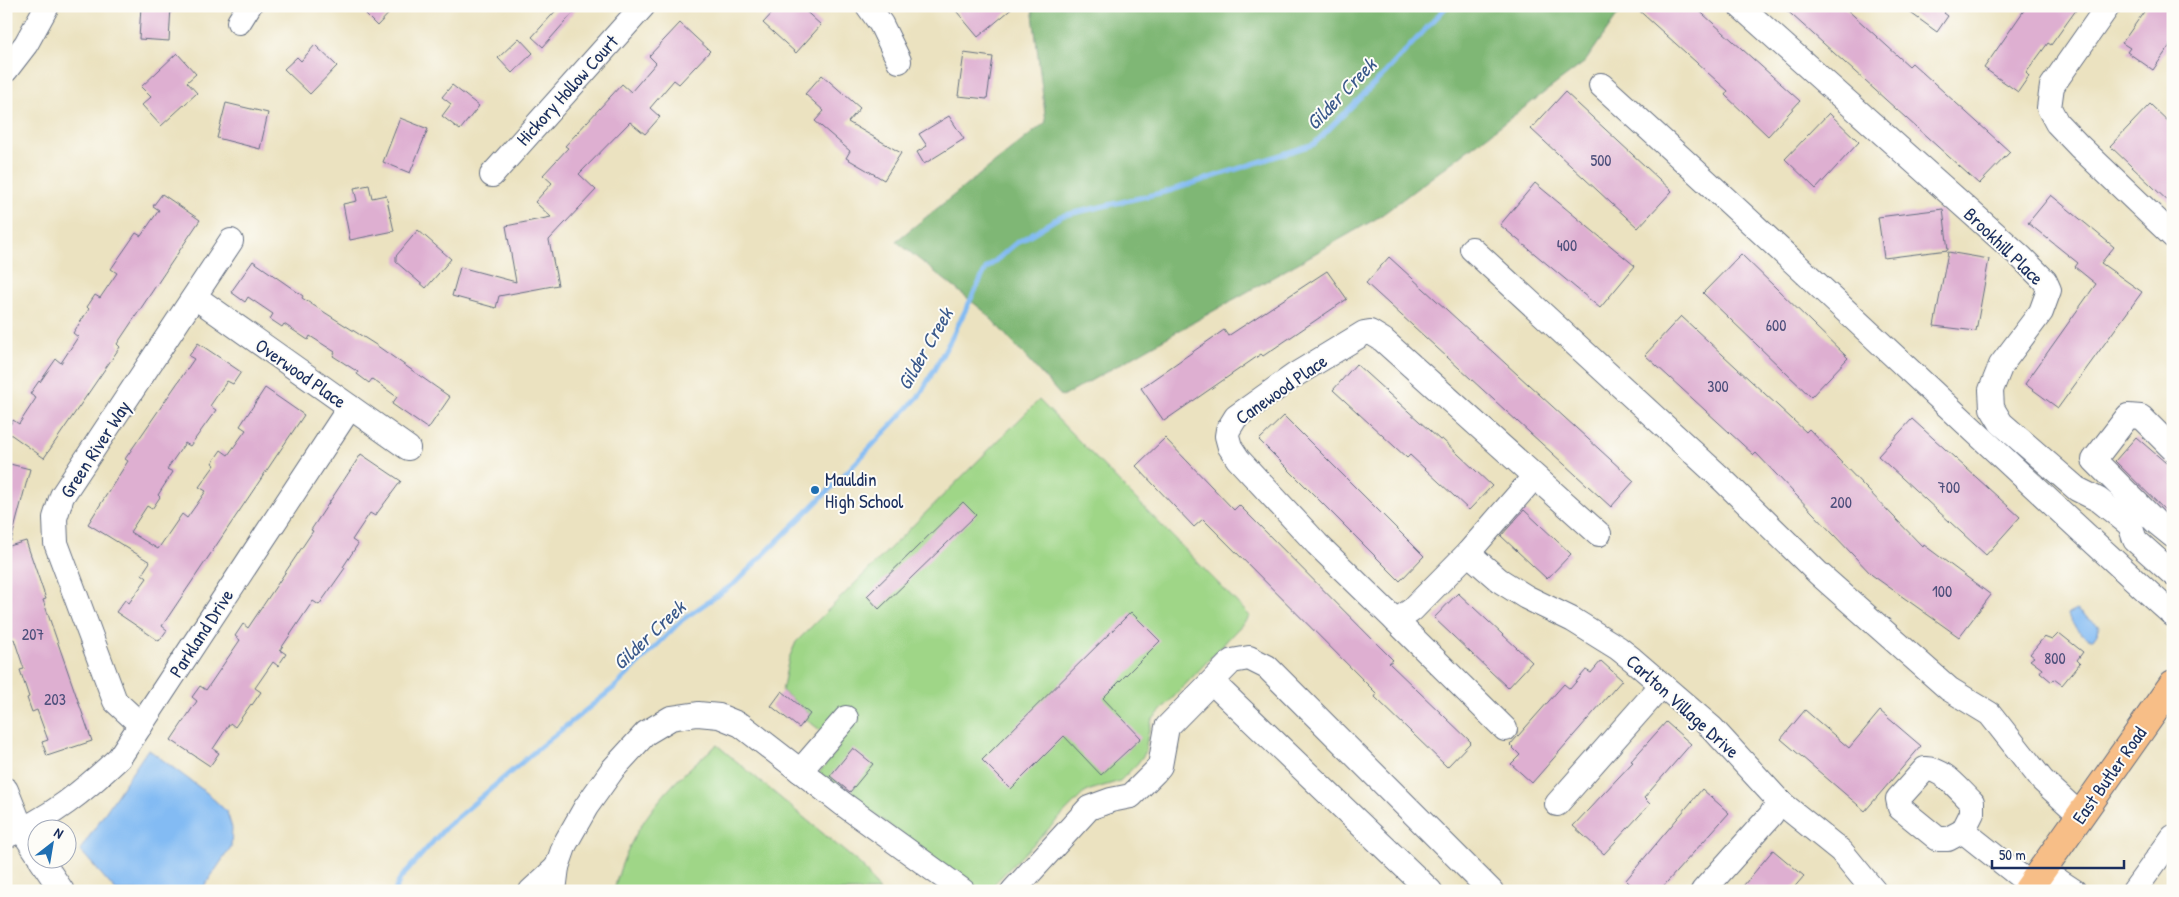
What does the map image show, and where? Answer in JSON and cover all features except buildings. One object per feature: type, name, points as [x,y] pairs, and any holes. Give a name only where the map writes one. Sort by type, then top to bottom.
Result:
[{"type":"main road","name":"East Butler Road","points":[[2033,882],[2173,684]]},
{"type":"street","points":[[6,70],[26,44],[47,6]]},
{"type":"street","name":"Hickory Hollow Court","points":[[492,175],[643,6]]},
{"type":"street","points":[[868,6],[881,24],[899,61]]},
{"type":"street","name":"Brookhill Place","points":[[1740,6],[2021,257],[2045,281],[2049,290],[2041,312],[2001,365],[1991,390],[1992,408],[2001,423],[2077,489],[2102,520],[2123,537],[2135,540],[2172,571]]},
{"type":"street","points":[[2108,6],[2052,86],[2049,108],[2057,123],[2073,140],[2173,236]]},
{"type":"street","points":[[1601,85],[1732,202],[2077,527],[2173,614]]},
{"type":"street","name":"Green River Way","points":[[141,726],[115,701],[56,544],[55,518],[62,496],[231,241]]},
{"type":"street","points":[[1472,249],[1723,480],[1818,572],[1949,689],[1990,714],[2042,780],[2080,815]]},
{"type":"street","name":"Overwood Place","points":[[195,297],[408,448]]},
{"type":"street","name":"Canewood Place","points":[[1506,729],[1317,544],[1238,458],[1230,447],[1227,436],[1228,430],[1236,417],[1295,375],[1364,333],[1370,332],[1383,340],[1599,534]]},
{"type":"street","name":"Parkland Drive","points":[[14,833],[86,788],[118,758],[141,726],[350,407]]},
{"type":"street","points":[[2173,448],[2141,416],[2128,416],[2094,460],[2157,523],[2173,536]]},
{"type":"street","points":[[1396,621],[1412,610],[1468,552],[1534,477]]},
{"type":"street","name":"Carlton Village Drive","points":[[1468,552],[1499,580],[1526,598],[1573,620],[1618,648],[1712,728],[1780,801],[1841,850],[1874,891]]},
{"type":"street","points":[[1013,891],[1089,808],[1111,800],[1131,796],[1160,766],[1167,727],[1232,661],[1249,658],[1267,667],[1491,891]]},
{"type":"street","points":[[1212,682],[1430,891]]},
{"type":"street","points":[[1558,804],[1662,685]]},
{"type":"street","points":[[554,891],[556,867],[564,844],[586,807],[613,769],[646,733],[670,718],[698,714],[719,716],[741,725],[843,804],[963,891]]},
{"type":"street","points":[[800,771],[846,718]]},
{"type":"street","points":[[6,790],[14,833],[28,845]]},
{"type":"street","points":[[1703,891],[1771,815],[1780,801]]},
{"type":"street","points":[[1963,831],[2033,882],[2074,891]]},
{"type":"street","points":[[2134,891],[2173,837]]},
{"type":"street","points":[[531,891],[556,867]]},
{"type":"street","points":[[48,870],[62,891]]},
{"type":"green space","points":[[1032,6],[1624,6],[1585,62],[1379,217],[1062,397],[985,312],[896,241],[1046,122]]},
{"type":"green space","points":[[1039,400],[1250,616],[1152,720],[1145,753],[1137,764],[1120,781],[1083,794],[991,887],[984,891],[978,891],[819,773],[840,746],[806,719],[810,714],[782,691],[789,658],[796,642]]},
{"type":"green space","points":[[717,745],[862,866],[879,891],[614,891],[620,868],[640,827],[667,791]]},
{"type":"water","points":[[2076,610],[2099,626],[2098,632],[2093,639],[2089,639],[2081,634],[2071,621],[2068,614]]},
{"type":"water","points":[[148,749],[207,793],[227,812],[232,828],[231,847],[201,891],[116,891],[80,850]]},
{"type":"waterway","name":"Gilder Creek","points":[[395,891],[400,879],[446,827],[540,747],[616,686],[682,620],[735,583],[846,473],[920,395],[950,341],[986,269],[1015,244],[1061,216],[1169,191],[1314,144],[1385,73],[1447,6]]},
{"type":"place","name":"Mauldin High School","points":[[815,490]]}]
